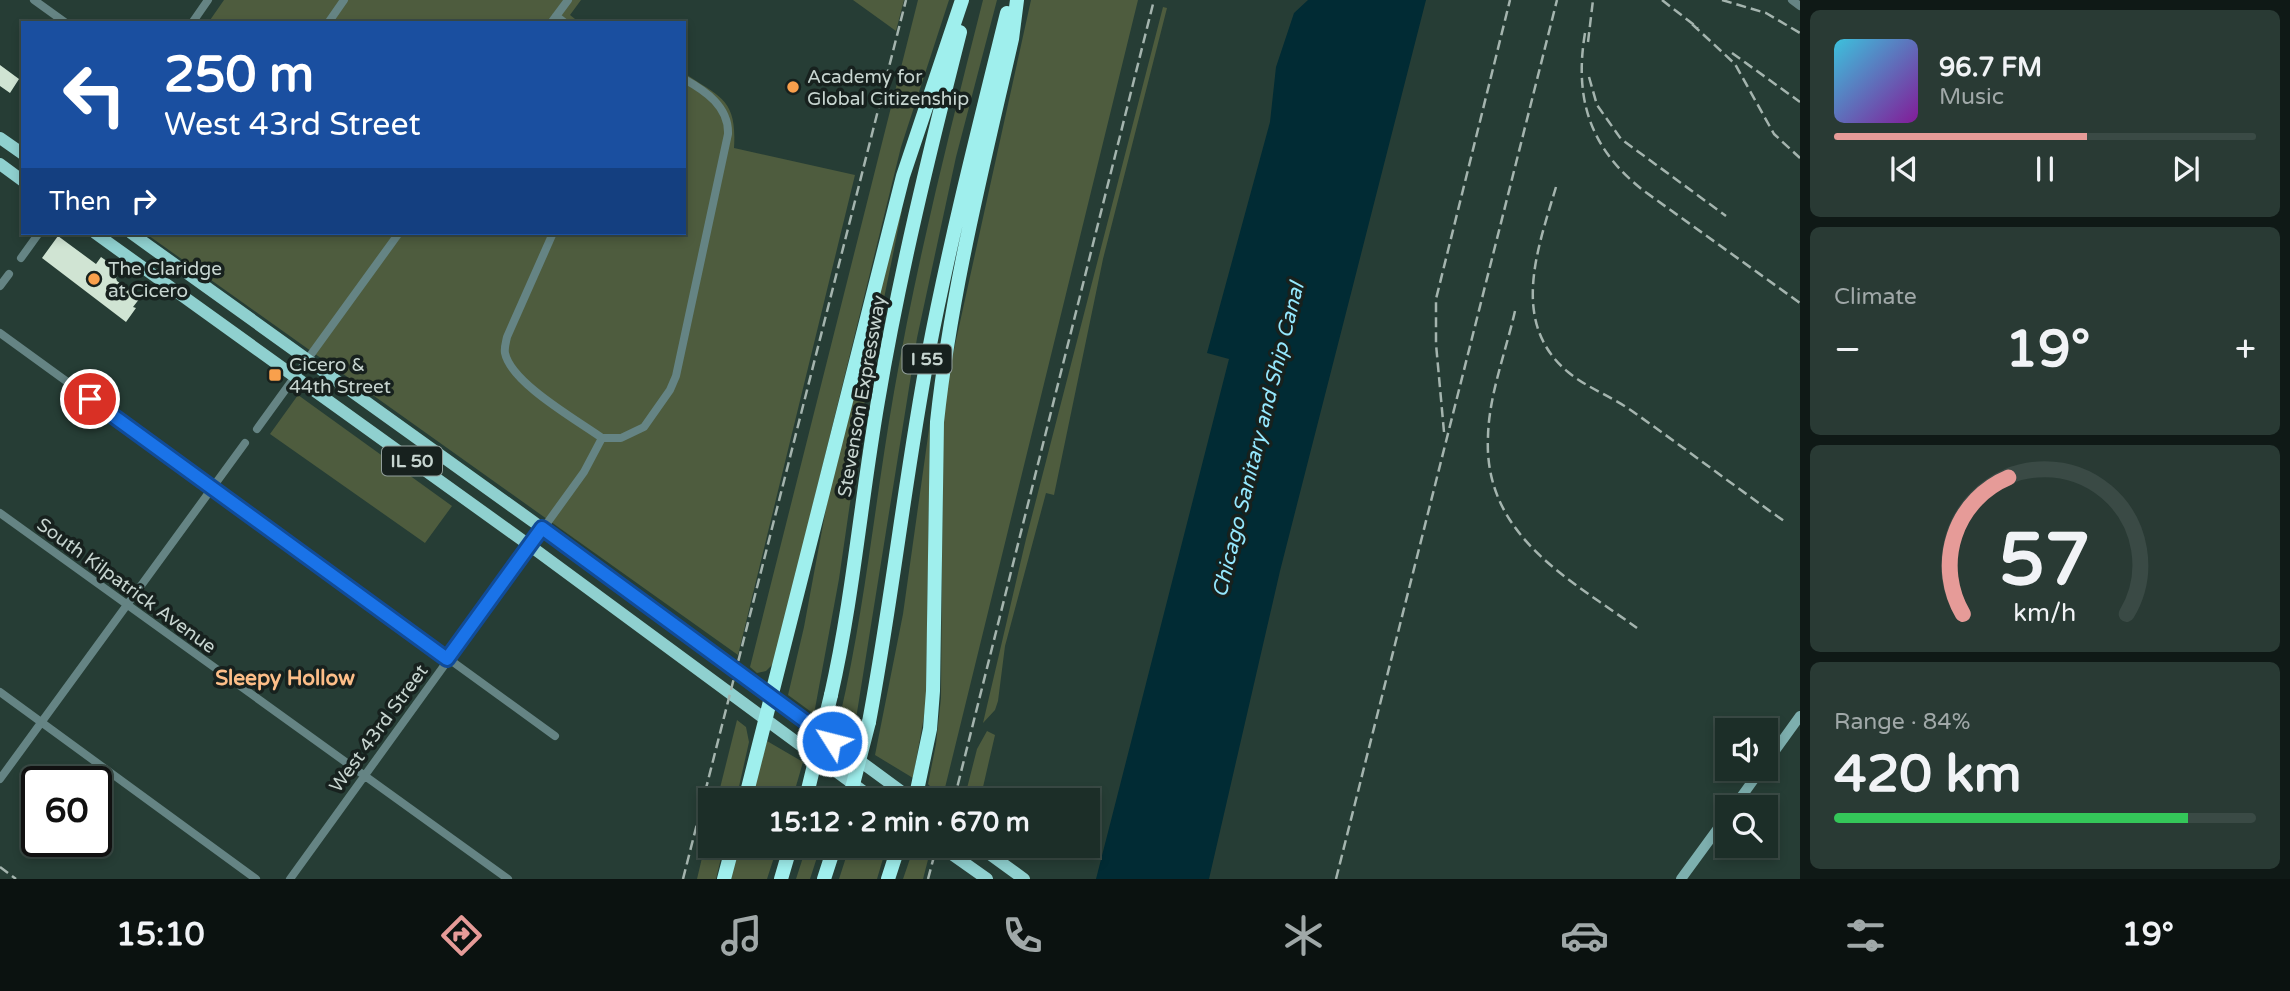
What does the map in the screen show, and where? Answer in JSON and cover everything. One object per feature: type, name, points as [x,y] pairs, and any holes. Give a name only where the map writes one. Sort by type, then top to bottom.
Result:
[{"type":"highway","name":"Stevenson Expressway","points":[[808,788],[843,641],[878,401],[897,297],[965,0]]},
{"type":"highway","points":[[748,788],[903,176],[965,0]]},
{"type":"highway","name":"I 55","points":[[852,788],[869,722],[894,582],[928,356],[964,190],[1011,0]]},
{"type":"highway","points":[[917,788],[930,729],[933,691],[937,422],[941,383],[958,273],[1012,39],[1017,0]]},
{"type":"highway","points":[[724,879],[730,858]]},
{"type":"highway","points":[[781,879],[787,858]]},
{"type":"highway","points":[[824,879],[831,858]]},
{"type":"highway","points":[[888,879],[895,858]]},
{"type":"main road","points":[[0,138],[21,153]]},
{"type":"main road","points":[[0,164],[21,180]]},
{"type":"main road","name":"IL 50","points":[[98,235],[529,545],[858,788]]},
{"type":"main road","name":"IL 50","points":[[134,235],[542,528],[897,788]]},
{"type":"main road","points":[[1778,746],[1800,716]]},
{"type":"main road","points":[[1681,879],[1715,832]]},
{"type":"main road","points":[[957,858],[987,879]]},
{"type":"main road","points":[[995,858],[1024,879]]},
{"type":"street","points":[[34,0],[63,21]]},
{"type":"street","points":[[193,21],[208,0]]},
{"type":"street","points":[[329,21],[344,0]]},
{"type":"street","points":[[1792,0],[1800,6]]},
{"type":"street","points":[[554,19],[562,2]]},
{"type":"street","points":[[552,235],[507,337],[505,352],[509,364],[525,382],[602,438],[621,438],[644,427],[670,390],[676,376],[728,134],[728,125],[719,105],[686,80]]},
{"type":"street","points":[[21,258],[38,235]]},
{"type":"street","points":[[257,429],[398,235]]},
{"type":"street","points":[[0,286],[9,274]]},
{"type":"street","points":[[0,333],[555,736]]},
{"type":"street","name":"West 43rd Street","points":[[290,879],[584,472],[602,438]]},
{"type":"street","points":[[0,779],[245,443]]},
{"type":"street","name":"South Kilpatrick Avenue","points":[[0,513],[508,879]]},
{"type":"street","points":[[0,692],[256,879]]},
{"type":"green space","points":[[224,0],[581,0],[570,15],[578,21],[209,21]]},
{"type":"green space","points":[[853,0],[904,0],[896,31]]},
{"type":"green space","points":[[918,0],[949,0],[901,147],[774,663],[766,671],[757,673],[750,667]]},
{"type":"green space","points":[[983,0],[997,0],[956,157],[917,338],[855,725],[840,716],[863,595],[894,392],[946,146]]},
{"type":"green space","points":[[1031,0],[1138,0],[945,788],[932,788],[928,784],[941,698],[943,426],[949,372]]},
{"type":"green space","points":[[1163,7],[1167,8],[1103,259],[1054,495],[1046,493],[1005,646],[998,701],[995,710],[983,723],[1026,539]]},
{"type":"green space","points":[[686,74],[717,95],[729,109],[733,119],[734,148],[855,175],[738,655],[148,235],[686,235]]},
{"type":"green space","points":[[899,209],[902,210],[869,372],[839,579],[814,714],[788,695],[804,627],[835,460]]},
{"type":"green space","points":[[298,395],[452,506],[425,543],[270,434]]},
{"type":"green space","points":[[930,422],[926,705],[913,778],[875,755],[903,614]]},
{"type":"green space","points":[[737,720],[746,727],[749,742],[739,788],[720,788]]},
{"type":"green space","points":[[987,731],[995,735],[983,788],[967,788],[977,749]]},
{"type":"green space","points":[[767,741],[803,762],[795,788],[754,788]]},
{"type":"green space","points":[[702,858],[721,858],[716,879],[697,879]]},
{"type":"green space","points":[[736,858],[774,858],[767,879],[730,879]]},
{"type":"green space","points":[[803,858],[817,858],[810,879],[796,879]]},
{"type":"green space","points":[[846,858],[883,858],[877,879],[839,879]]},
{"type":"green space","points":[[910,858],[928,858],[923,879],[903,879]]},
{"type":"water","name":"Chicago Sanitary and Ship Canal","points":[[1308,0],[1426,0],[1280,571],[1209,879],[1096,879],[1229,359],[1207,353],[1270,122],[1276,67],[1294,13]]},
{"type":"building","points":[[0,65],[19,79],[10,93],[0,86]]},
{"type":"building","name":"The Claridge at Cicero","points":[[58,236],[96,264],[101,257],[121,271],[117,281],[140,298],[126,322],[42,258]]},
{"type":"railway","points":[[683,879],[906,0]]},
{"type":"railway","points":[[957,788],[1154,0]]},
{"type":"railway","points":[[1444,432],[1436,344],[1436,299],[1510,0]]},
{"type":"railway","points":[[1336,879],[1557,0]]},
{"type":"railway","points":[[1588,42],[1593,0]]},
{"type":"railway","points":[[1662,0],[1698,28]]},
{"type":"railway","points":[[1722,0],[1766,13],[1800,33]]},
{"type":"railway","points":[[1692,24],[1735,64],[1774,134],[1800,158]]},
{"type":"railway","points":[[1585,33],[1582,57],[1585,101],[1590,121],[1610,158],[1644,191],[1800,303]]},
{"type":"railway","points":[[1732,53],[1800,102]]},
{"type":"railway","points":[[1589,77],[1597,105],[1621,139],[1726,216]]},
{"type":"railway","points":[[1556,187],[1536,259],[1533,284],[1539,331],[1550,352],[1575,378],[1632,411],[1784,521]]},
{"type":"railway","points":[[1515,311],[1489,420],[1490,471],[1499,501],[1515,527],[1535,550],[1584,591],[1637,628]]},
{"type":"railway","points":[[928,879],[934,858]]},
{"type":"railway","points":[[0,867],[16,879]]},
{"type":"place","name":"Academy for Global Citizenship","points":[[793,87]]},
{"type":"place","name":"The Claridge at Cicero","points":[[94,279]]},
{"type":"place","name":"Cicero & 44th Street","points":[[275,375]]},
{"type":"district","name":"Sleepy Hollow","points":[[285,678]]},
{"type":"route","points":[[90,399],[447,659],[542,528],[832,741]]}]
